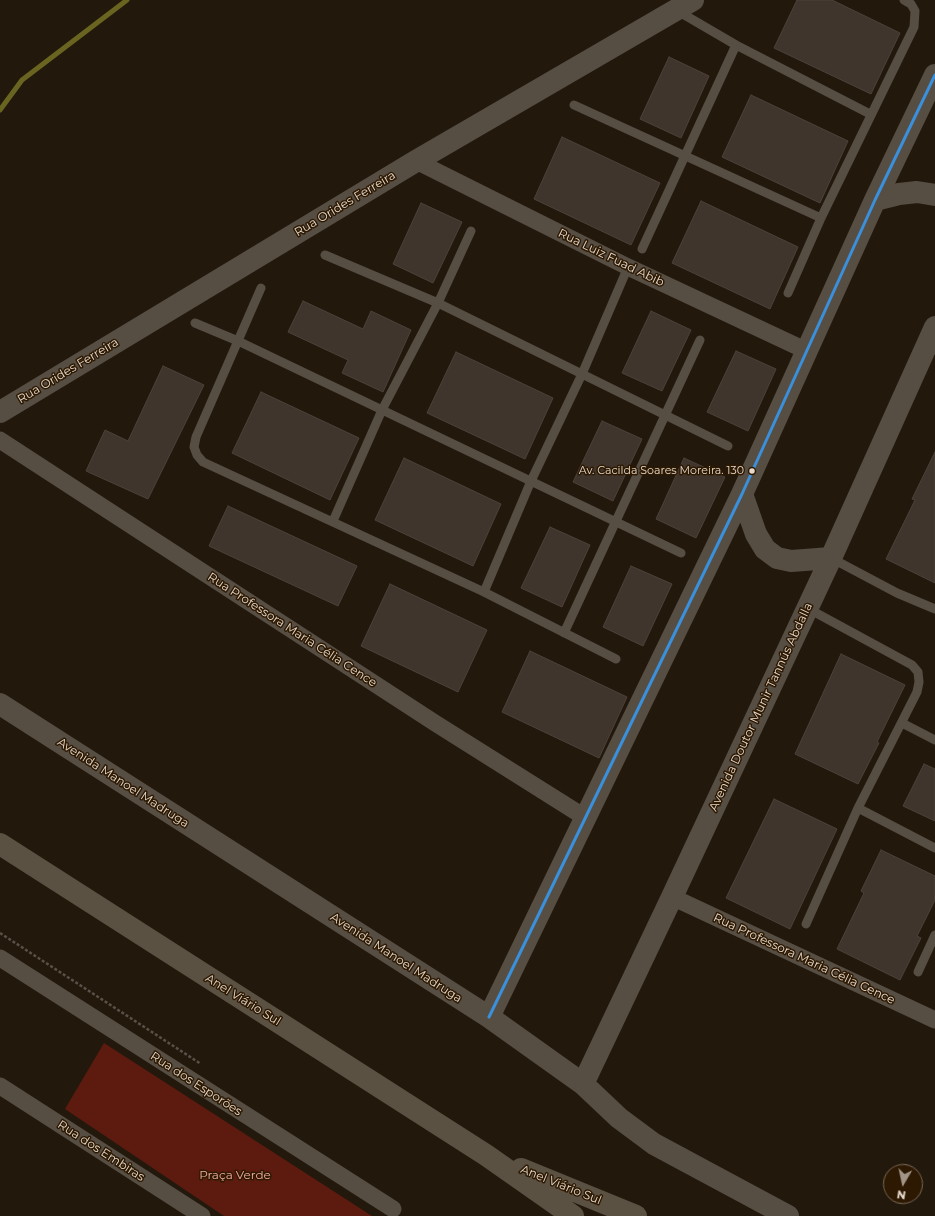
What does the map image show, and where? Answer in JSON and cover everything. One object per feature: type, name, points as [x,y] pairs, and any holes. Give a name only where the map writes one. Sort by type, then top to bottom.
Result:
[{"type":"main road","name":"Anel Viário Sul","points":[[0,844],[486,1155],[573,1216]]},
{"type":"main road","name":"Anel Viário Sul","points":[[486,1155],[636,1216]]},
{"type":"street","name":"Rua Orides Ferreira","points":[[0,412],[416,161],[684,5]]},
{"type":"street","points":[[489,1017],[742,494],[875,200],[935,75]]},
{"type":"street","name":"Rua Luiz Fuad Abib","points":[[416,161],[628,267],[806,351]]},
{"type":"street","points":[[875,200],[899,194],[917,192],[935,195]]},
{"type":"street","name":"Avenida Doutor Munir Tannús Abdalla","points":[[582,1084],[672,897],[831,558],[935,327]]},
{"type":"street","name":"Rua Professora Maria Célia Cence","points":[[0,440],[435,723],[586,818]]},
{"type":"street","points":[[742,494],[756,534],[765,549],[777,558],[791,561],[831,558]]},
{"type":"street","name":"Avenida Manoel Madruga","points":[[0,704],[489,1017],[582,1084],[619,1118],[654,1144],[788,1216]]},
{"type":"street","name":"Rua Professora Maria Célia Cence","points":[[672,897],[935,1020]]},
{"type":"street","name":"Rua dos Esporões","points":[[0,958],[393,1209]]},
{"type":"street","name":"Rua dos Embiras","points":[[0,1086],[202,1216]]},
{"type":"lane","points":[[788,293],[821,218],[870,114],[914,27],[915,11],[911,4],[904,0]]},
{"type":"lane","points":[[684,5],[736,45],[870,114]]},
{"type":"lane","points":[[642,249],[736,45]]},
{"type":"lane","points":[[574,105],[821,218]]},
{"type":"lane","points":[[333,521],[382,410],[438,303],[471,231]]},
{"type":"lane","points":[[325,255],[438,303],[728,446]]},
{"type":"lane","points":[[484,592],[531,481],[582,374],[628,267]]},
{"type":"lane","points":[[261,288],[196,437],[194,447],[197,455],[203,462],[484,592],[616,660]]},
{"type":"lane","points":[[195,323],[238,341],[681,552]]},
{"type":"lane","points":[[564,633],[700,340]]},
{"type":"lane","points":[[831,558],[897,593],[935,609]]},
{"type":"lane","points":[[806,924],[858,808],[917,692],[918,672],[912,665],[807,608]]},
{"type":"lane","points":[[902,722],[935,740]]},
{"type":"lane","points":[[858,808],[935,848]]},
{"type":"lane","points":[[918,972],[935,935]]},
{"type":"path","points":[[0,932],[206,1067]]},
{"type":"green space","name":"Praça Verde","points":[[104,1043],[372,1216],[224,1216],[65,1109]]},
{"type":"building","points":[[797,0],[832,0],[900,33],[871,94],[774,48]]},
{"type":"building","points":[[669,57],[709,76],[681,138],[640,119]]},
{"type":"building","points":[[751,95],[848,141],[820,203],[722,157]]},
{"type":"building","points":[[562,137],[660,183],[631,245],[534,199]]},
{"type":"building","points":[[701,201],[798,247],[770,309],[672,263]]},
{"type":"building","points":[[421,203],[462,222],[433,283],[393,264]]},
{"type":"building","points":[[303,301],[363,329],[371,311],[411,330],[383,392],[342,373],[348,360],[288,332]]},
{"type":"building","points":[[651,311],[691,330],[662,391],[622,373]]},
{"type":"building","points":[[736,351],[776,369],[748,431],[707,412]]},
{"type":"building","points":[[456,352],[553,398],[525,459],[427,413]]},
{"type":"building","points":[[163,366],[204,385],[148,499],[86,471],[105,430],[128,441]]},
{"type":"building","points":[[261,392],[359,438],[330,500],[232,453]]},
{"type":"building","points":[[602,421],[642,439],[613,501],[573,482]]},
{"type":"building","points":[[935,452],[935,583],[886,559],[915,500],[912,499]]},
{"type":"building","points":[[404,458],[501,504],[473,566],[375,520]]},
{"type":"building","points":[[684,458],[725,477],[696,538],[656,519]]},
{"type":"building","points":[[228,506],[357,566],[338,606],[209,546]]},
{"type":"building","points":[[550,527],[590,545],[562,607],[521,588]]},
{"type":"building","points":[[631,566],[672,584],[643,646],[603,627]]},
{"type":"building","points":[[390,584],[487,630],[458,692],[361,646]]},
{"type":"building","points":[[530,651],[627,697],[599,758],[502,712]]},
{"type":"building","points":[[841,654],[905,685],[877,742],[879,743],[858,784],[795,754]]},
{"type":"building","points":[[924,764],[935,769],[935,821],[903,806]]},
{"type":"building","points":[[774,799],[837,829],[790,929],[726,898]]},
{"type":"building","points":[[881,850],[935,876],[935,900],[917,936],[921,938],[900,980],[837,949],[864,893],[861,891]]},
{"type":"waterway","points":[[0,110],[22,80],[127,0]]},
{"type":"transit line","points":[[489,1017],[742,494],[875,200],[935,75]]},
{"type":"place","name":"Av. Cacilda Soares Moreira. 130","points":[[752,471]]}]
